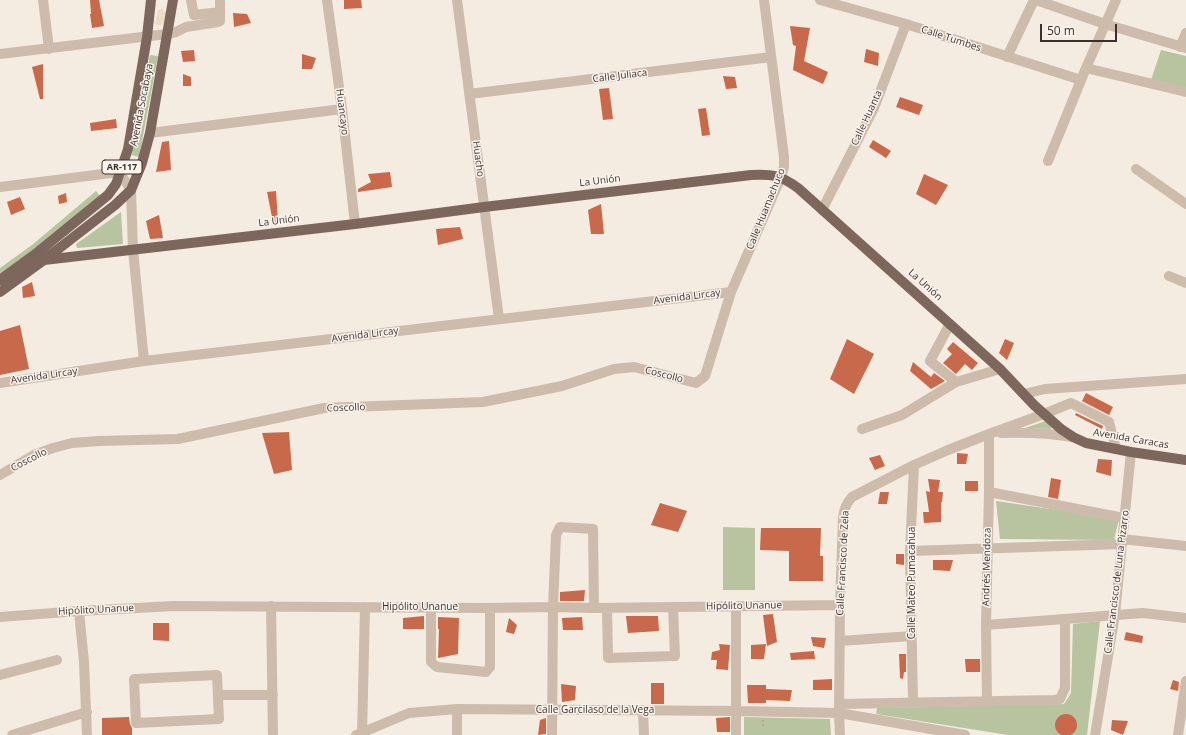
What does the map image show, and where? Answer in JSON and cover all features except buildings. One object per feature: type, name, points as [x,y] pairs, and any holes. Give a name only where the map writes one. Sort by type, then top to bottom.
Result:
[{"type":"main road","name":"Avenida Socabaya","points":[[0,292],[108,196],[116,184],[125,159],[129,142],[147,37],[151,0]]},
{"type":"main road","name":"Avenida Socabaya","points":[[0,280],[41,256],[115,205],[131,190],[142,163],[150,132],[173,0]]},
{"type":"main road","name":"La Unión","points":[[41,256],[133,250],[765,174],[781,177],[798,188],[1000,369],[1055,424],[1073,437]]},
{"type":"main road","name":"Avenida Caracas","points":[[1073,437],[1086,443],[1131,452],[1186,460]]},
{"type":"street","points":[[43,0],[49,49]]},
{"type":"street","points":[[191,0],[194,15],[220,12]]},
{"type":"street","points":[[0,54],[147,37],[176,32],[186,27],[218,22],[220,21],[220,0]]},
{"type":"street","name":"Huancayo","points":[[327,0],[342,109],[355,224]]},
{"type":"street","name":"Huacho","points":[[457,0],[499,319]]},
{"type":"street","name":"Calle Huamachuco","points":[[696,383],[705,376],[731,292],[784,167],[764,0]]},
{"type":"street","name":"Calle Tumbes","points":[[820,0],[906,24],[1081,80]]},
{"type":"street","points":[[1007,57],[1035,0],[1105,24],[1183,48],[1186,33]]},
{"type":"street","points":[[1048,161],[1116,0]]},
{"type":"street","name":"Calle Huanta","points":[[822,210],[874,108],[906,24]]},
{"type":"street","name":"Calle Juliaca","points":[[469,94],[771,57]]},
{"type":"street","points":[[1086,68],[1186,92]]},
{"type":"street","points":[[150,132],[342,109]]},
{"type":"street","points":[[1136,169],[1186,204]]},
{"type":"street","points":[[0,187],[120,173],[131,190],[133,250],[144,361]]},
{"type":"street","points":[[1169,276],[1186,283]]},
{"type":"street","name":"Avenida Lircay","points":[[0,383],[144,361],[731,292]]},
{"type":"street","points":[[950,324],[930,361],[956,382]]},
{"type":"street","name":"Coscollo","points":[[0,475],[34,455],[52,448],[72,443],[178,439],[324,408],[483,402],[562,386],[614,369],[634,367],[696,383]]},
{"type":"street","points":[[862,429],[902,415],[956,382],[1000,369]]},
{"type":"street","points":[[1024,394],[1045,389],[1186,379]]},
{"type":"street","name":"Calle Francisco de Zela","points":[[840,735],[840,605],[843,518],[844,509],[847,502],[858,493],[914,465],[989,434],[1071,403],[1109,422],[1116,449]]},
{"type":"street","name":"Calle Francisco de Zela","points":[[989,434],[1018,432],[1073,437]]},
{"type":"street","name":"Andrés Mendoza","points":[[987,701],[986,625],[989,434]]},
{"type":"street","name":"Calle Francisco de Luna Pizarro","points":[[1095,735],[1115,614],[1131,452]]},
{"type":"street","name":"Calle Mateo Pumacahua","points":[[913,702],[910,551],[914,465]]},
{"type":"street","points":[[989,492],[1124,518]]},
{"type":"street","points":[[552,735],[553,607],[556,535],[560,527],[593,528],[594,608]]},
{"type":"street","points":[[910,551],[1122,541],[1186,546]]},
{"type":"street","name":"Hipólito Unanue","points":[[0,617],[174,606],[607,608],[840,605]]},
{"type":"street","points":[[272,606],[273,735]]},
{"type":"street","points":[[736,606],[736,735]]},
{"type":"street","points":[[360,734],[365,607]]},
{"type":"street","points":[[431,607],[432,662],[437,667],[486,672],[490,667],[490,608]]},
{"type":"street","points":[[607,608],[608,658],[675,656],[673,607]]},
{"type":"street","points":[[79,611],[84,662],[87,735]]},
{"type":"street","points":[[986,625],[1143,613],[1186,618]]},
{"type":"street","points":[[839,708],[913,702],[1060,699],[1065,688],[1066,619]]},
{"type":"street","points":[[840,641],[912,636]]},
{"type":"street","points":[[0,675],[57,660]]},
{"type":"street","points":[[217,675],[218,695],[219,719],[136,723],[134,679],[217,675]]},
{"type":"street","points":[[1178,735],[1186,681]]},
{"type":"street","points":[[218,695],[273,695]]},
{"type":"street","points":[[839,708],[943,733],[965,735]]},
{"type":"street","name":"Calle Garcilaso de la Vega","points":[[360,734],[409,714],[457,709],[736,711],[839,708]]},
{"type":"street","points":[[457,709],[457,735]]},
{"type":"street","points":[[643,711],[644,735]]},
{"type":"street","points":[[12,735],[87,712]]},
{"type":"green space","points":[[1161,50],[1186,56],[1186,88],[1151,80]]},
{"type":"green space","points":[[150,55],[158,56],[139,157],[132,155]]},
{"type":"green space","points":[[96,191],[100,196],[0,275],[0,268],[32,245]]},
{"type":"green space","points":[[121,212],[123,244],[77,248],[76,244]]},
{"type":"green space","points":[[1046,421],[1052,426],[1051,429],[1025,428]]},
{"type":"green space","points":[[996,501],[1119,519],[1114,540],[1000,539]]},
{"type":"green space","points":[[723,527],[755,528],[755,590],[723,590]]},
{"type":"green space","points":[[1100,621],[1087,735],[1008,735],[876,714],[877,708],[1064,704],[1071,693],[1073,624]]},
{"type":"green space","points":[[744,717],[830,719],[831,735],[744,735]]},
{"type":"shaded area","points":[[161,9],[166,13],[163,24],[157,25],[155,23],[158,11]]}]
